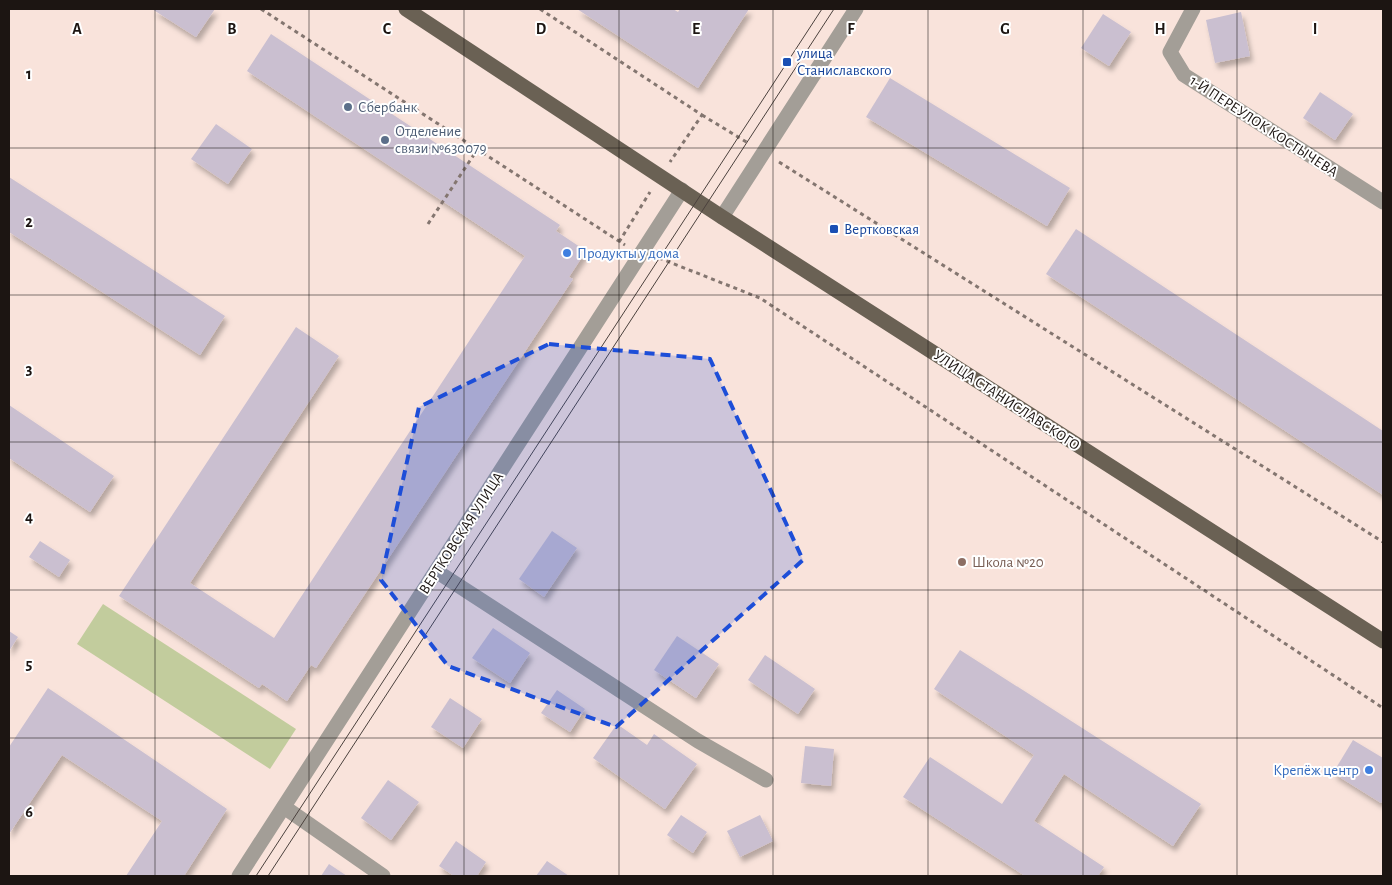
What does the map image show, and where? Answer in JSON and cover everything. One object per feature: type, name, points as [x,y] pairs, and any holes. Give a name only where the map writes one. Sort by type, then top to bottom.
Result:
[{"type":"main road","name":"УЛИЦА СТАНИСЛАВСКОГО","points":[[406,9],[722,217],[1383,641]]},
{"type":"street","points":[[722,217],[856,9]]},
{"type":"street","name":"1-Й ПЕРЕУЛОК КОСТЫЧЕВА","points":[[1193,9],[1170,52],[1184,75],[1383,202]]},
{"type":"street","name":"ВЕРТКОВСКАЯ УЛИЦА","points":[[239,876],[682,190]]},
{"type":"street","points":[[436,571],[698,741],[766,780]]},
{"type":"street","points":[[284,807],[383,876]]},
{"type":"path","points":[[261,9],[619,242],[760,298],[1383,708]]},
{"type":"path","points":[[540,9],[702,115],[1383,542]]},
{"type":"path","points":[[619,242],[660,176],[702,115]]},
{"type":"path","points":[[428,224],[477,150]]},
{"type":"highlighted area","points":[[549,344],[710,359],[803,560],[616,727],[448,666],[381,580],[419,407]]},
{"type":"green space","points":[[103,604],[296,729],[270,769],[77,644]]},
{"type":"building","points":[[152,9],[215,9],[196,37]]},
{"type":"building","points":[[577,9],[673,9],[678,12],[680,9],[749,9],[698,88]]},
{"type":"building","points":[[1241,12],[1250,56],[1215,63],[1206,20]]},
{"type":"building","points":[[1103,14],[1131,32],[1109,66],[1081,48]]},
{"type":"building","points":[[271,34],[560,225],[556,231],[586,251],[569,277],[573,279],[316,668],[311,665],[287,701],[262,684],[259,688],[119,596],[296,327],[339,356],[190,583],[274,638],[525,256],[247,71]]},
{"type":"building","points":[[890,78],[1070,188],[1047,226],[866,117]]},
{"type":"building","points":[[1320,92],[1353,114],[1335,140],[1303,118]]},
{"type":"building","points":[[216,124],[252,149],[228,184],[191,159]]},
{"type":"building","points":[[9,177],[225,316],[200,355],[9,232]]},
{"type":"building","points":[[1076,229],[1383,431],[1383,495],[1046,274]]},
{"type":"building","points":[[9,405],[114,476],[90,512],[9,458]]},
{"type":"building","points":[[552,531],[577,548],[544,597],[519,579]]},
{"type":"building","points":[[40,541],[70,560],[59,577],[29,557]]},
{"type":"building","points":[[493,628],[530,653],[510,683],[472,658]]},
{"type":"building","points":[[9,631],[18,637],[9,651]]},
{"type":"building","points":[[677,636],[719,664],[696,698],[654,670]]},
{"type":"building","points":[[960,650],[1201,804],[1173,846],[1064,774],[1034,821],[1104,867],[1098,876],[1025,876],[903,797],[930,757],[1002,804],[1034,755],[934,689]]},
{"type":"building","points":[[765,655],[815,689],[798,714],[748,680]]},
{"type":"building","points":[[48,688],[227,809],[184,876],[126,876],[162,821],[62,755],[9,834],[9,747]]},
{"type":"building","points":[[557,690],[585,709],[570,732],[541,713]]},
{"type":"building","points":[[450,698],[482,719],[463,748],[431,727]]},
{"type":"building","points":[[617,724],[647,745],[654,734],[697,764],[665,809],[593,758]]},
{"type":"building","points":[[1353,740],[1383,758],[1383,800],[1381,803],[1333,773]]},
{"type":"building","points":[[805,746],[834,749],[831,786],[801,783]]},
{"type":"building","points":[[388,780],[419,802],[391,840],[361,818]]},
{"type":"building","points":[[681,815],[707,832],[693,853],[667,835]]},
{"type":"building","points":[[760,815],[773,841],[740,857],[727,831]]},
{"type":"building","points":[[456,841],[486,862],[477,876],[454,876],[439,866]]},
{"type":"building","points":[[547,861],[569,876],[536,876]]},
{"type":"building","points":[[329,864],[347,876],[321,876]]},
{"type":"tram line","points":[[256,876],[822,9]]},
{"type":"tram line","points":[[268,876],[834,9]]},
{"type":"place","name":"улица Станиславского","points":[[787,62]]},
{"type":"place","name":"Сбербанк","points":[[348,107]]},
{"type":"place","name":"Отделение связи №630079","points":[[385,140]]},
{"type":"place","name":"Вертковская","points":[[834,229]]},
{"type":"place","name":"Продукты у дома","points":[[567,253]]},
{"type":"place","name":"Школа №20","points":[[962,562]]},
{"type":"place","name":"Крепёж центр","points":[[1369,770]]}]
